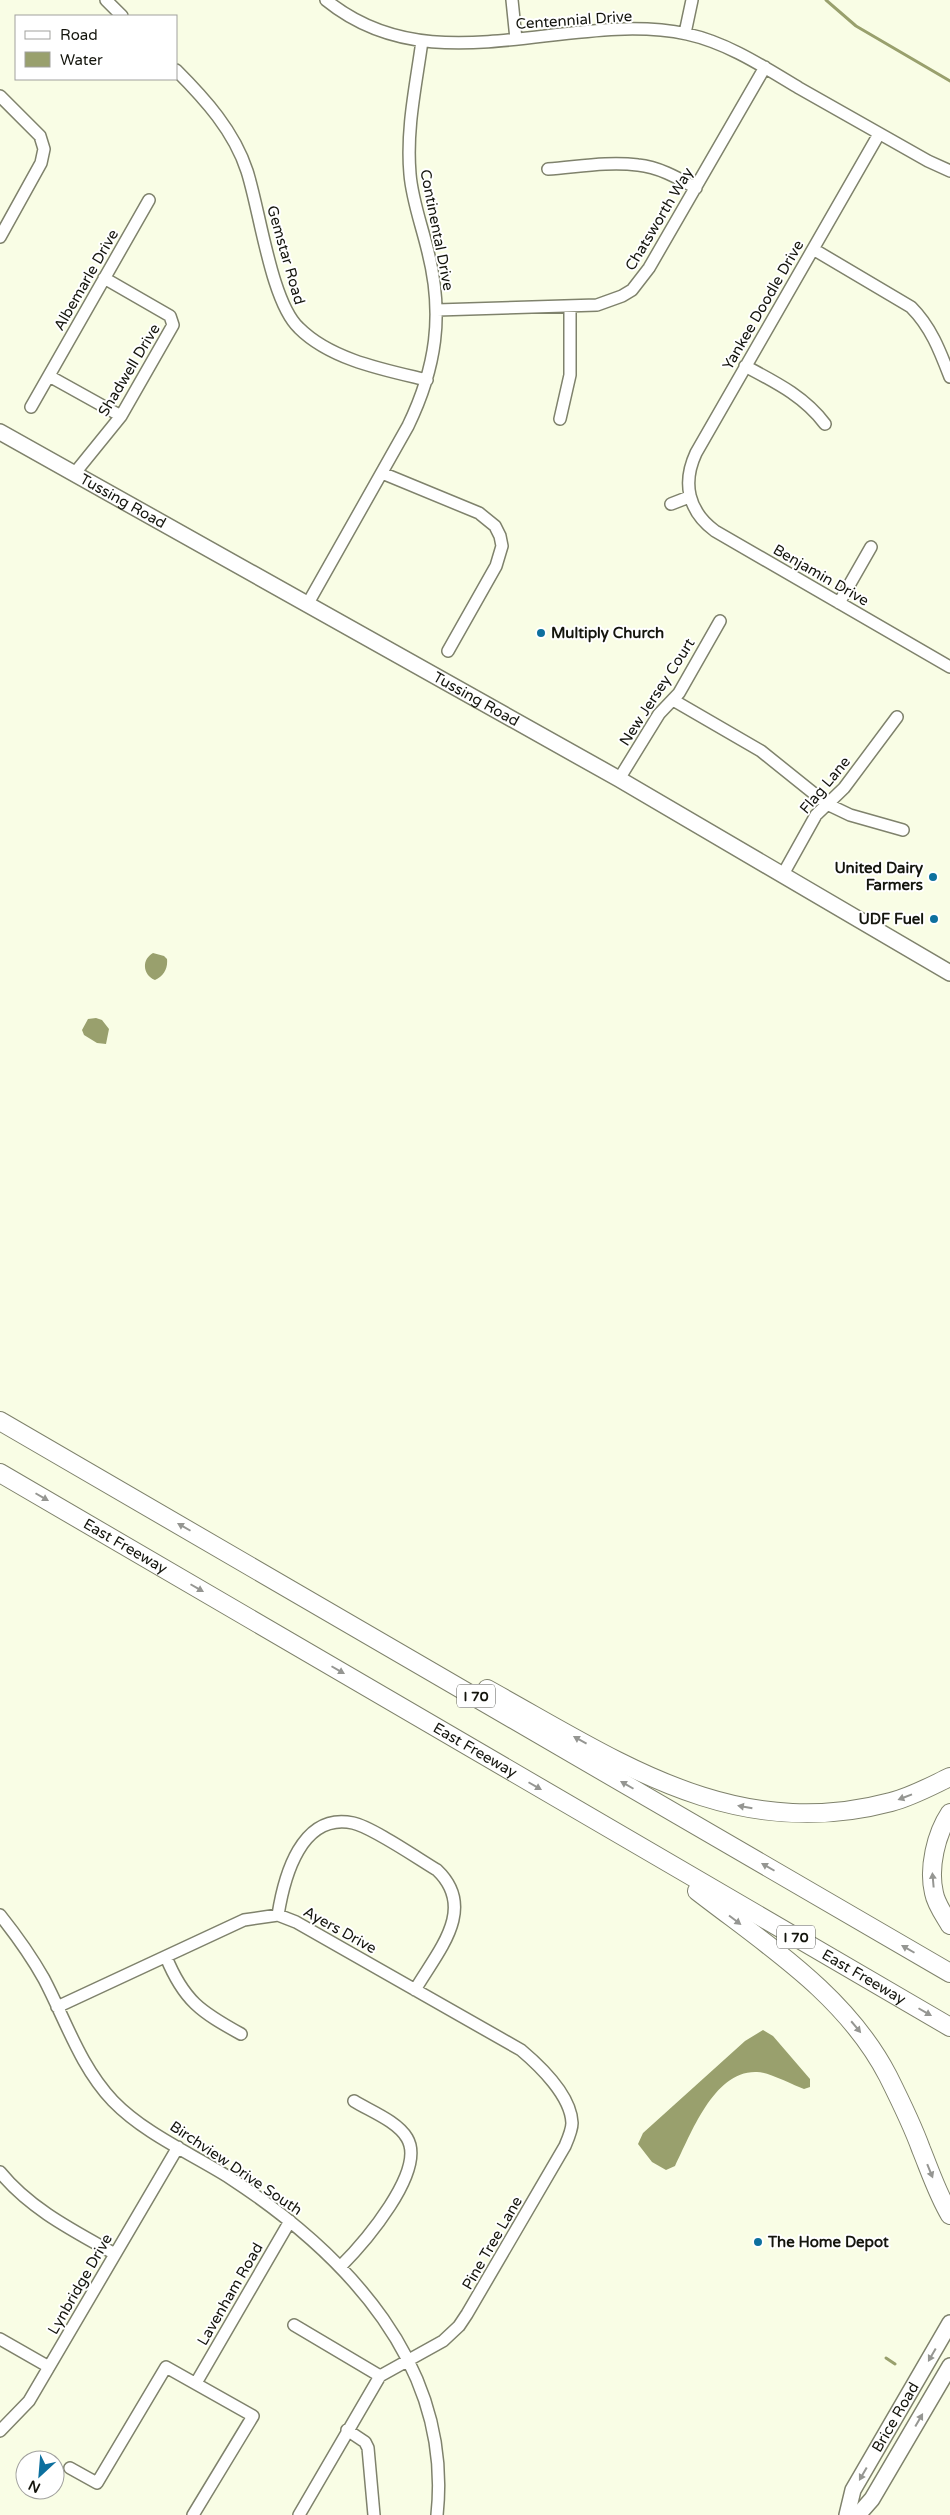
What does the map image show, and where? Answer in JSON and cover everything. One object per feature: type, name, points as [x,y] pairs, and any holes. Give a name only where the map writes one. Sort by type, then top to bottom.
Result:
[{"type":"highway","name":"I 70","points":[[0,1421],[950,1973]]},
{"type":"highway","name":"East Freeway","points":[[0,1473],[950,2026]]},
{"type":"highway","points":[[212,1543],[329,1602],[631,1768],[670,1787],[712,1801],[779,1812],[822,1814],[858,1810],[892,1802],[950,1777]]},
{"type":"highway","points":[[950,1813],[935,1851],[932,1870],[934,1894],[950,1925]]},
{"type":"highway","points":[[641,1847],[806,1975],[838,2005],[866,2039],[888,2076],[950,2215]]},
{"type":"main road","name":"Tussing Road","points":[[0,432],[619,779],[950,973]]},
{"type":"main road","name":"Brice Road","points":[[847,2515],[854,2490],[950,2323]]},
{"type":"main road","name":"Brice Road","points":[[858,2515],[872,2499],[950,2366]]},
{"type":"street","points":[[106,0],[121,15]]},
{"type":"street","name":"Centennial Drive","points":[[326,0],[379,30],[422,41],[479,42],[632,29],[685,34],[720,44],[765,67],[879,134],[950,171]]},
{"type":"street","points":[[512,0],[516,39]]},
{"type":"street","points":[[685,34],[692,0]]},
{"type":"street","name":"Continental Drive","points":[[307,605],[408,426],[427,380],[432,362],[437,310],[429,254],[410,176],[408,145],[422,41]]},
{"type":"street","name":"Chatsworth Way","points":[[437,310],[570,306],[602,303],[622,296],[632,290],[649,268],[765,67]]},
{"type":"street","name":"Gemstar Road","points":[[178,72],[201,95],[219,118],[241,156],[247,170],[281,301],[292,321],[308,336],[360,364],[427,380]]},
{"type":"street","points":[[0,96],[40,136],[44,149],[42,163],[0,237]]},
{"type":"street","name":"Yankee Doodle Drive","points":[[689,497],[688,486],[691,464],[745,366],[879,134]]},
{"type":"street","points":[[548,169],[614,164],[638,165],[674,176],[696,188]]},
{"type":"street","name":"Albemarle Drive","points":[[31,407],[148,200]]},
{"type":"street","points":[[813,249],[911,307],[923,319],[932,333],[950,377]]},
{"type":"street","name":"Shadwell Drive","points":[[74,474],[120,416],[174,322],[170,316],[104,278]]},
{"type":"street","points":[[560,419],[570,376],[570,306]]},
{"type":"street","points":[[745,366],[799,396],[825,424]]},
{"type":"street","points":[[49,376],[120,416]]},
{"type":"street","points":[[382,474],[479,513],[495,526],[500,536],[502,546],[496,566],[448,651]]},
{"type":"street","points":[[671,504],[689,497]]},
{"type":"street","name":"Benjamin Drive","points":[[689,497],[699,517],[715,531],[950,667]]},
{"type":"street","points":[[839,603],[871,547]]},
{"type":"street","name":"New Jersey Court","points":[[619,779],[659,714],[673,700],[720,621]]},
{"type":"street","points":[[673,700],[761,751],[827,804],[850,815],[903,830]]},
{"type":"street","name":"Flag Lane","points":[[782,876],[816,815],[844,788],[897,717]]},
{"type":"street","points":[[278,1915],[288,1872],[307,1837],[323,1826],[334,1822],[361,1826],[437,1870],[454,1892],[456,1906],[451,1927],[415,1990]]},
{"type":"street","name":"Birchview Drive South","points":[[0,1915],[22,1943],[57,2007],[78,2051],[113,2101],[128,2114],[229,2178],[290,2221],[322,2247],[382,2317],[409,2360],[426,2403],[434,2441],[438,2478],[437,2515]]},
{"type":"street","name":"Ayers Drive","points":[[57,2007],[244,1920],[278,1915],[296,1922],[521,2050],[552,2079],[563,2099],[570,2118]]},
{"type":"street","points":[[166,1957],[186,1996],[197,2008],[241,2034]]},
{"type":"street","points":[[340,2267],[371,2235],[410,2169],[412,2154],[408,2139],[398,2127],[354,2102]]},
{"type":"street","name":"Pine Tree Lane","points":[[380,2376],[451,2335],[468,2314],[565,2146],[570,2132],[570,2118]]},
{"type":"street","name":"Lynbridge Drive","points":[[0,2431],[29,2401],[178,2147]]},
{"type":"street","points":[[0,2172],[19,2192],[44,2212],[115,2254]]},
{"type":"street","name":"Lavenham Road","points":[[196,2383],[290,2221]]},
{"type":"street","points":[[294,2325],[380,2376],[299,2515]]},
{"type":"street","points":[[0,2340],[49,2367]]},
{"type":"street","points":[[70,2468],[97,2483],[166,2367],[253,2416],[193,2515]]},
{"type":"street","points":[[348,2430],[366,2442],[368,2448],[374,2515]]},
{"type":"water","points":[[153,953],[164,956],[167,959],[165,971],[155,980],[148,975],[145,967],[147,959]]},
{"type":"water","points":[[96,1018],[102,1020],[109,1029],[106,1044],[97,1043],[84,1035],[82,1030],[88,1019]]},
{"type":"water","points":[[763,2030],[773,2036],[810,2079],[810,2087],[804,2089],[774,2076],[757,2072],[742,2074],[728,2081],[716,2092],[697,2122],[675,2166],[666,2170],[652,2162],[638,2144],[643,2133],[745,2041]]},
{"type":"waterway","points":[[826,0],[856,26],[950,81]]},
{"type":"waterway","points":[[886,2358],[895,2364]]},
{"type":"place","name":"Multiply Church","points":[[541,633]]},
{"type":"place","name":"United Dairy Farmers","points":[[933,877]]},
{"type":"place","name":"UDF Fuel","points":[[934,919]]},
{"type":"place","name":"The Home Depot","points":[[758,2242]]}]
